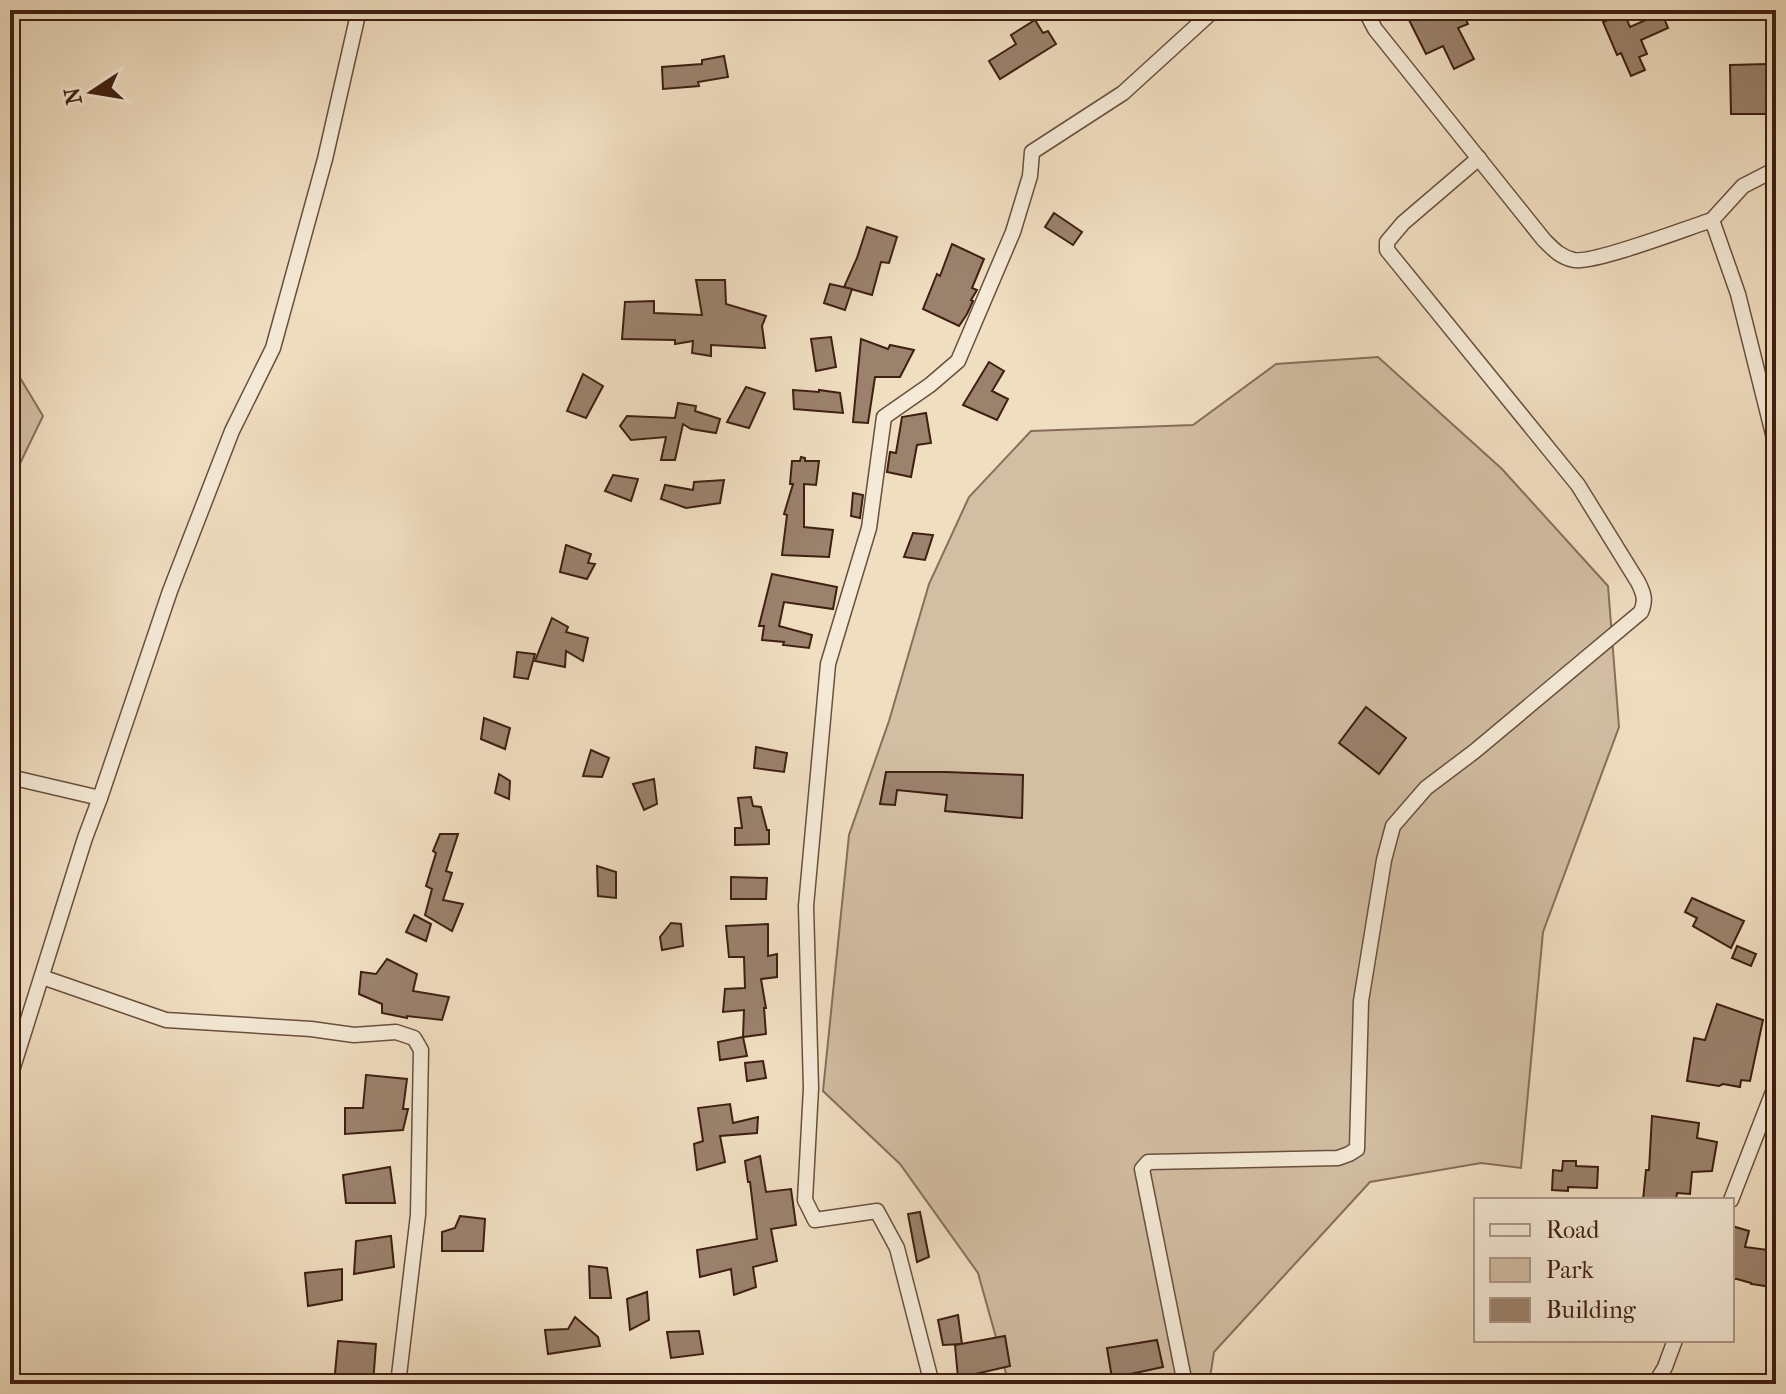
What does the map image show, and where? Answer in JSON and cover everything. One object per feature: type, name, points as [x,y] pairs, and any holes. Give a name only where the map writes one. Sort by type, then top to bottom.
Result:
[{"type":"street","points":[[10,1077],[85,838],[176,576],[232,431],[273,348],[325,159],[359,10]]},
{"type":"street","points":[[932,1384],[897,1248],[877,1211],[815,1220],[805,1200],[811,1088],[806,906],[828,664],[869,528],[884,417],[958,361],[1013,232],[1030,176],[1032,152],[1123,93],[1214,10]]},
{"type":"street","points":[[1365,10],[1375,29],[1559,255],[1577,261],[1608,254],[1712,220],[1743,186],[1776,169]]},
{"type":"street","points":[[1185,1384],[1142,1169],[1148,1162],[1338,1158],[1357,1149],[1361,1001],[1384,860],[1393,826],[1426,788],[1475,751],[1641,612],[1645,602],[1638,582],[1578,485],[1387,250],[1387,242],[1403,223],[1479,158]]},
{"type":"street","points":[[1712,220],[1738,294],[1776,446]]},
{"type":"street","points":[[10,777],[100,798]]},
{"type":"street","points":[[42,977],[166,1020],[311,1029],[354,1035],[396,1032],[414,1038],[421,1050],[418,1215],[398,1384]]},
{"type":"street","points":[[1732,1198],[1776,1084]]},
{"type":"street","points":[[1655,1384],[1674,1342]]},
{"type":"green space","points":[[1378,357],[1502,469],[1608,586],[1619,727],[1543,932],[1521,1168],[1481,1163],[1370,1182],[1214,1352],[1209,1384],[1009,1384],[978,1273],[900,1164],[823,1091],[849,835],[889,721],[929,584],[969,497],[1031,431],[1193,425],[1276,364]]},
{"type":"green space","points":[[10,361],[43,416],[10,484]]},
{"type":"building","points":[[1404,10],[1461,10],[1468,24],[1458,28],[1474,59],[1454,69],[1443,46],[1426,54]]},
{"type":"building","points":[[1624,13],[1630,27],[1662,13],[1668,28],[1641,40],[1647,54],[1639,57],[1645,70],[1631,76],[1621,53],[1617,55],[1603,22]]},
{"type":"building","points":[[1035,20],[1043,33],[1048,31],[1056,44],[1000,79],[989,61],[1016,44],[1011,35]]},
{"type":"building","points":[[724,56],[728,77],[698,82],[699,86],[663,89],[662,67],[702,64],[702,60]]},
{"type":"building","points":[[1767,64],[1769,114],[1731,114],[1730,65]]},
{"type":"building","points":[[1054,213],[1082,232],[1073,245],[1045,227]]},
{"type":"building","points":[[867,227],[897,237],[889,263],[881,262],[872,295],[844,287]]},
{"type":"building","points":[[952,244],[984,259],[972,288],[977,290],[973,301],[959,326],[923,309]]},
{"type":"building","points":[[696,280],[725,280],[726,304],[766,316],[762,326],[765,348],[711,345],[711,356],[692,353],[693,341],[675,344],[675,340],[622,339],[625,302],[654,301],[654,313],[702,315]]},
{"type":"building","points":[[830,284],[852,289],[845,310],[824,303]]},
{"type":"building","points":[[831,337],[836,367],[816,371],[811,339]]},
{"type":"building","points":[[861,339],[888,349],[890,345],[914,350],[900,377],[875,377],[868,423],[853,422]]},
{"type":"building","points":[[989,362],[1004,371],[992,391],[1008,399],[997,420],[963,405]]},
{"type":"building","points":[[583,374],[603,386],[586,418],[567,411]]},
{"type":"building","points":[[746,387],[765,393],[749,428],[727,422]]},
{"type":"building","points":[[793,390],[840,393],[843,413],[794,409]]},
{"type":"building","points":[[678,403],[696,406],[695,411],[720,419],[716,433],[691,429],[683,424],[675,460],[661,460],[666,437],[631,440],[620,426],[627,416],[675,418]]},
{"type":"building","points":[[926,413],[931,443],[917,445],[911,477],[887,472],[890,452],[896,453],[902,417]]},
{"type":"building","points":[[801,457],[805,461],[819,461],[816,485],[804,484],[804,527],[833,530],[829,557],[782,555],[787,515],[784,514],[793,484],[790,484],[792,461],[800,461]]},
{"type":"building","points":[[613,475],[638,479],[631,501],[605,491]]},
{"type":"building","points":[[724,480],[720,503],[686,508],[661,499],[665,485],[693,490],[694,482]]},
{"type":"building","points":[[853,493],[863,495],[860,518],[851,516]]},
{"type":"building","points":[[913,533],[933,535],[925,560],[904,557]]},
{"type":"building","points":[[566,545],[591,554],[588,563],[595,564],[587,579],[560,572]]},
{"type":"building","points":[[772,574],[837,587],[833,609],[784,602],[779,626],[812,635],[809,648],[762,640],[764,626],[759,626]]},
{"type":"building","points":[[552,618],[568,627],[566,632],[588,638],[583,661],[566,651],[565,667],[535,661]]},
{"type":"building","points":[[517,652],[535,654],[528,679],[514,677]]},
{"type":"building","points":[[1366,707],[1406,738],[1379,774],[1339,743]]},
{"type":"building","points":[[484,718],[510,728],[505,749],[481,739]]},
{"type":"building","points":[[756,747],[787,753],[784,772],[754,768]]},
{"type":"building","points":[[591,750],[609,758],[602,777],[583,776]]},
{"type":"building","points":[[886,772],[1023,775],[1022,818],[945,811],[947,795],[897,790],[895,805],[880,804]]},
{"type":"building","points":[[499,774],[510,781],[509,799],[495,793]]},
{"type":"building","points":[[654,779],[657,804],[644,810],[633,784]]},
{"type":"building","points":[[751,797],[753,806],[761,807],[769,830],[769,844],[735,845],[735,828],[742,828],[738,798]]},
{"type":"building","points":[[440,834],[458,834],[446,871],[452,873],[443,900],[463,904],[452,931],[425,915],[432,889],[426,886]]},
{"type":"building","points":[[597,866],[616,872],[616,898],[598,896]]},
{"type":"building","points":[[731,877],[767,878],[766,899],[731,899]]},
{"type":"building","points":[[1692,898],[1744,921],[1731,948],[1693,926],[1697,918],[1685,912]]},
{"type":"building","points":[[414,915],[431,924],[426,941],[406,932]]},
{"type":"building","points":[[671,923],[681,924],[683,946],[662,950],[660,937]]},
{"type":"building","points":[[768,924],[768,956],[777,954],[777,977],[761,979],[766,1034],[743,1037],[744,1010],[723,1012],[725,989],[745,988],[744,957],[729,957],[726,926]]},
{"type":"building","points":[[1737,946],[1756,954],[1751,966],[1732,958]]},
{"type":"building","points":[[387,959],[417,974],[413,991],[449,997],[442,1020],[382,1013],[382,1004],[359,994],[361,972],[376,974]]},
{"type":"building","points":[[1717,1004],[1763,1020],[1750,1081],[1741,1080],[1740,1087],[1687,1081],[1694,1038],[1705,1040]]},
{"type":"building","points":[[743,1037],[747,1056],[720,1060],[718,1042]]},
{"type":"building","points":[[763,1061],[766,1078],[747,1081],[745,1063]]},
{"type":"building","points":[[366,1075],[407,1079],[403,1109],[408,1109],[403,1130],[345,1134],[345,1108],[363,1108]]},
{"type":"building","points":[[730,1104],[733,1123],[758,1117],[757,1133],[720,1136],[725,1162],[697,1170],[694,1144],[703,1141],[698,1108]]},
{"type":"building","points":[[1652,1116],[1699,1123],[1697,1138],[1717,1142],[1712,1171],[1692,1172],[1690,1194],[1677,1193],[1676,1198],[1643,1198],[1646,1170],[1649,1170]]},
{"type":"building","points":[[760,1156],[766,1192],[791,1189],[796,1225],[771,1229],[777,1261],[753,1267],[756,1287],[734,1295],[731,1269],[700,1277],[697,1250],[757,1239],[745,1161]]},
{"type":"building","points":[[1563,1161],[1576,1161],[1576,1166],[1598,1167],[1597,1188],[1552,1190],[1553,1170],[1562,1171]]},
{"type":"building","points":[[390,1167],[395,1203],[346,1203],[343,1175]]},
{"type":"building","points":[[920,1212],[929,1257],[917,1262],[908,1214]]},
{"type":"building","points":[[460,1216],[485,1219],[483,1251],[442,1251],[442,1232],[455,1228]]},
{"type":"building","points":[[1734,1227],[1749,1231],[1745,1247],[1776,1251],[1772,1287],[1734,1279]]},
{"type":"building","points":[[391,1236],[394,1267],[354,1274],[356,1241]]},
{"type":"building","points":[[589,1266],[607,1268],[611,1298],[590,1298]]},
{"type":"building","points":[[342,1269],[342,1300],[308,1306],[305,1273]]},
{"type":"building","points":[[647,1292],[649,1320],[630,1330],[627,1299]]},
{"type":"building","points":[[958,1315],[962,1344],[943,1345],[938,1320]]},
{"type":"building","points":[[575,1317],[598,1337],[600,1346],[548,1354],[545,1330],[568,1329]]},
{"type":"building","points":[[699,1331],[703,1354],[671,1358],[667,1332]]},
{"type":"building","points":[[1005,1336],[1010,1366],[958,1378],[955,1345]]},
{"type":"building","points":[[1157,1340],[1163,1367],[1112,1378],[1107,1348]]},
{"type":"building","points":[[338,1341],[376,1344],[373,1384],[334,1384]]}]
